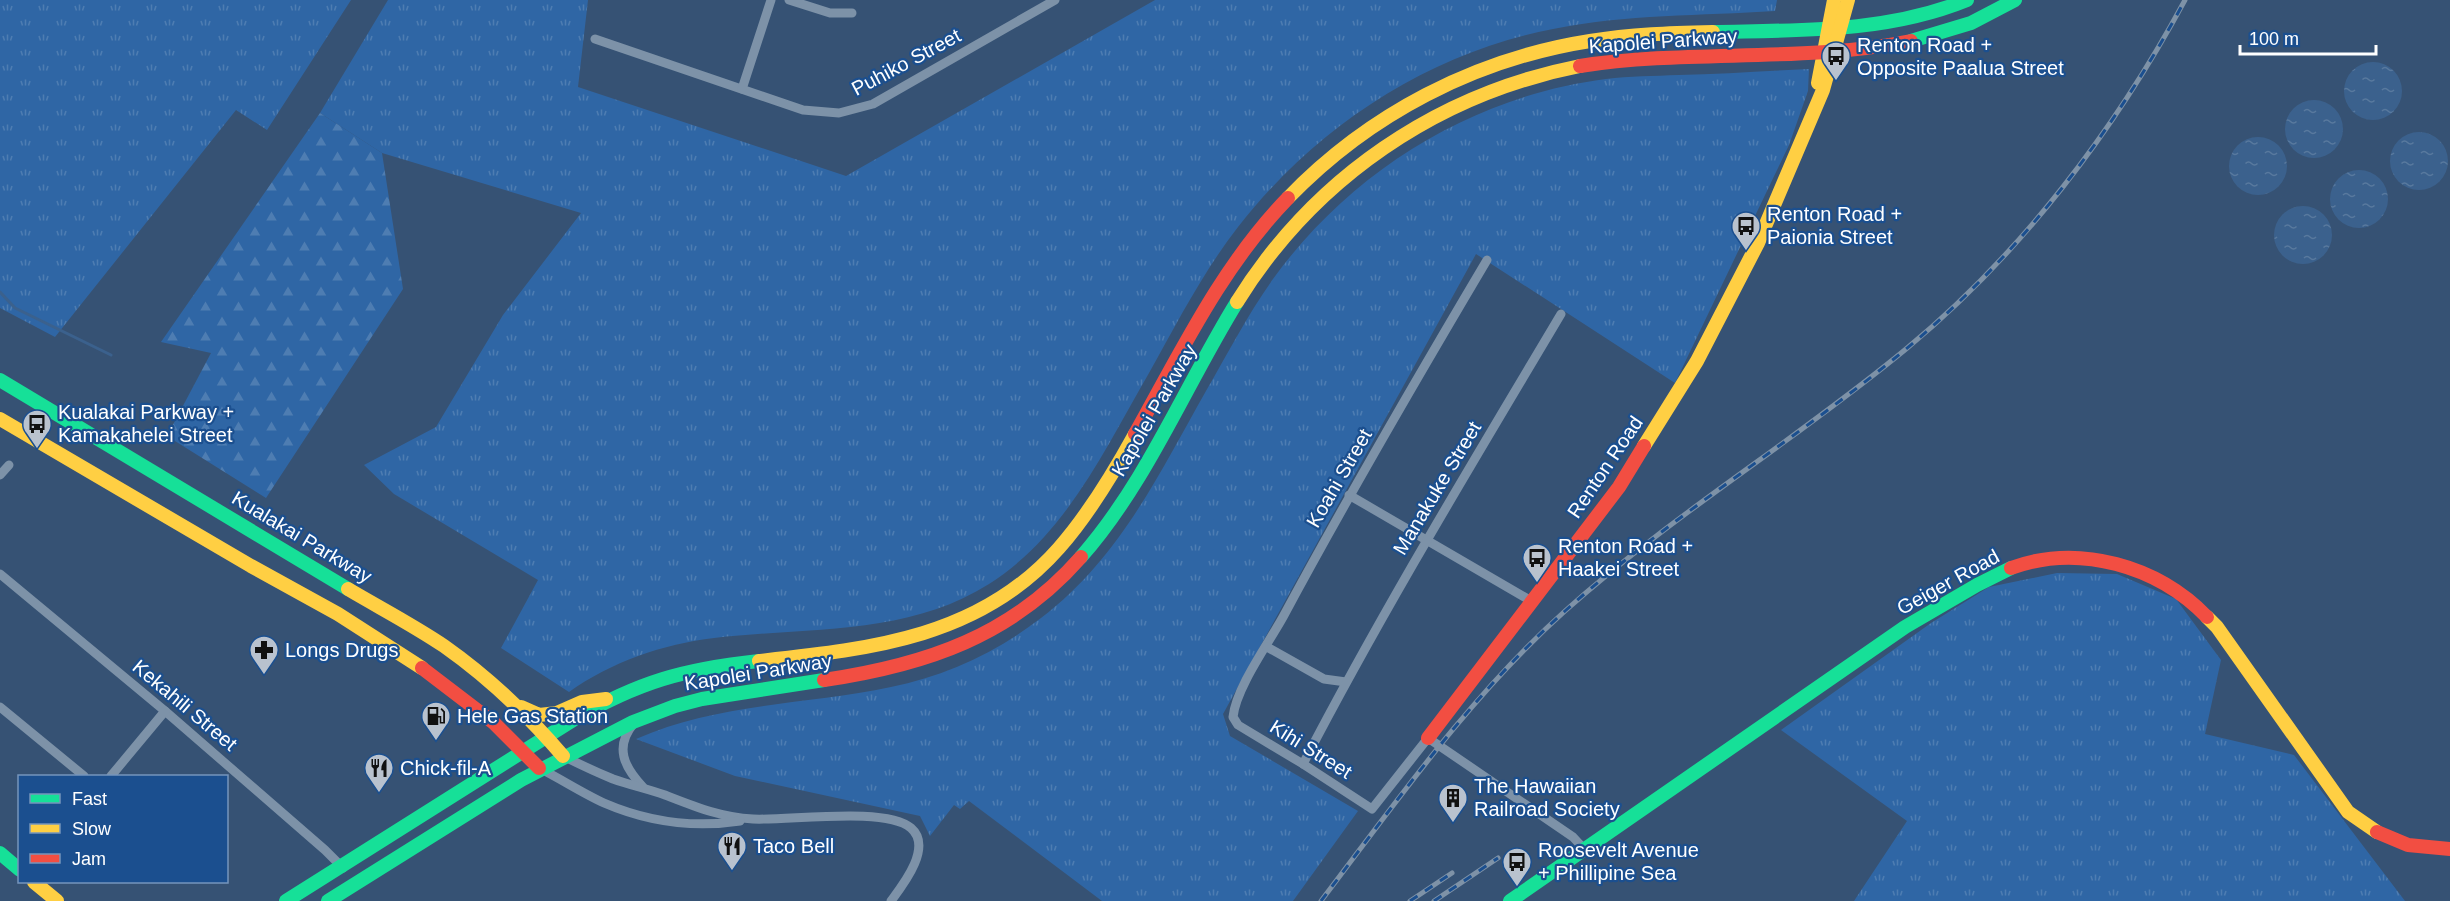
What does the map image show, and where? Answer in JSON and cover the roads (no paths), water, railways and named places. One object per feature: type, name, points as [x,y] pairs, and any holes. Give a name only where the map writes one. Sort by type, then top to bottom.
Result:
[{"type":"main road","name":"Renton Road","points":[[1428,738],[1619,487],[1697,361],[1758,243],[1828,77],[1829,52],[1834,29],[1834,0]]},
{"type":"main road","name":"Renton Road","points":[[1834,29],[1848,0]]},
{"type":"main road","name":"Kapolei Parkway","points":[[286,901],[343,868],[546,736],[614,698],[650,682],[695,670],[867,649],[907,640],[964,619],[1016,587],[1060,548],[1096,502],[1210,302],[1257,232],[1303,183],[1341,149],[1382,120],[1419,98],[1450,82],[1498,63],[1547,49],[1598,39],[1649,34],[1834,29],[1893,24],[1934,13],[1967,0]]},
{"type":"main road","name":"Kapolei Parkway","points":[[328,901],[539,768],[638,719],[705,698],[870,674],[912,664],[973,640],[1028,607],[1075,566],[1114,517],[1243,294],[1274,249],[1336,184],[1371,156],[1415,127],[1482,94],[1529,78],[1578,67],[1644,59],[1875,49],[1919,40],[1963,26],[2015,0]]},
{"type":"main road","name":"Kualakai Parkway","points":[[0,380],[418,629],[464,661],[509,700],[563,756]]},
{"type":"main road","points":[[0,419],[239,559],[338,614],[424,668],[524,752],[539,768]]},
{"type":"main road","name":"Geiger Road","points":[[1510,901],[1905,627],[1977,585],[2014,567],[2051,560],[2088,558],[2124,565],[2160,580],[2190,599],[2217,627],[2348,812],[2365,827],[2406,846],[2429,850],[2450,849]]},
{"type":"main road","points":[[509,700],[539,715],[557,713],[582,702],[614,698]]},
{"type":"main road","points":[[0,853],[18,868]]},
{"type":"main road","points":[[35,883],[57,901]]},
{"type":"street","points":[[742,89],[771,0]]},
{"type":"street","points":[[789,0],[830,13],[852,13]]},
{"type":"street","name":"Puhiko Street","points":[[595,39],[815,112],[839,113],[862,108],[1055,0]]},
{"type":"street","name":"Koahi Street","points":[[1233,717],[1234,702],[1267,647],[1349,495],[1486,260]]},
{"type":"street","name":"Manakuke Street","points":[[1303,764],[1346,682],[1427,540],[1561,314]]},
{"type":"street","points":[[0,475],[9,465]]},
{"type":"street","points":[[1349,495],[1533,602]]},
{"type":"street","name":"Kekahili Street","points":[[0,574],[165,711],[343,868]]},
{"type":"street","points":[[1267,647],[1324,679],[1346,682]]},
{"type":"street","points":[[0,707],[82,775]]},
{"type":"street","points":[[113,775],[165,711]]},
{"type":"street","name":"Kihi Street","points":[[1233,717],[1238,725],[1372,809]]},
{"type":"street","points":[[638,719],[626,734],[622,753],[628,770],[645,789]]},
{"type":"street","points":[[1428,738],[1573,837],[1585,850]]},
{"type":"street","name":"Renton Road","points":[[1372,809],[1428,738]]},
{"type":"street","points":[[563,756],[610,778],[704,811],[753,819]]},
{"type":"street","points":[[539,768],[604,802],[652,818],[699,825],[753,819],[857,817],[896,821],[910,827],[918,840],[918,852],[906,878],[891,901]]},
{"type":"water","points":[[2367,62],[2379,62],[2394,70],[2402,85],[2402,97],[2394,112],[2379,120],[2367,120],[2352,112],[2344,97],[2344,85],[2352,70]]},
{"type":"water","points":[[2308,100],[2320,100],[2335,108],[2343,123],[2343,135],[2335,150],[2320,158],[2308,158],[2293,150],[2285,135],[2285,123],[2293,108]]},
{"type":"water","points":[[2413,132],[2425,132],[2440,140],[2448,155],[2448,167],[2440,182],[2425,190],[2413,190],[2398,182],[2390,167],[2390,155],[2398,140]]},
{"type":"water","points":[[2252,137],[2264,137],[2279,145],[2287,160],[2287,172],[2279,187],[2264,195],[2252,195],[2237,187],[2229,172],[2229,160],[2237,145]]},
{"type":"water","points":[[2353,170],[2365,170],[2380,178],[2388,193],[2388,205],[2380,220],[2365,228],[2353,228],[2338,220],[2330,205],[2330,193],[2338,178]]},
{"type":"water","points":[[2297,206],[2309,206],[2324,214],[2332,229],[2332,241],[2324,256],[2309,264],[2297,264],[2282,256],[2274,241],[2274,229],[2282,214]]},
{"type":"waterway","points":[[0,292],[15,308],[111,355]]},
{"type":"railway","points":[[1321,901],[1436,750],[1531,643],[1565,611],[1648,542],[1821,415],[1906,349],[1988,273],[2062,188],[2096,143],[2158,48],[2185,0]]},
{"type":"railway","points":[[1434,901],[1498,858]]},
{"type":"railway","points":[[1410,901],[1452,873]]},
{"type":"place","name":"Renton Road + Opposite Paalua Street","points":[[1836,82]]},
{"type":"place","name":"Renton Road + Paionia Street","points":[[1746,252]]},
{"type":"place","name":"Kualakai Parkway + Kamakahelei Street","points":[[37,450]]},
{"type":"place","name":"Renton Road + Haakei Street","points":[[1537,584]]},
{"type":"place","name":"Longs Drugs","points":[[264,676]]},
{"type":"place","name":"Hele Gas Station","points":[[436,742]]},
{"type":"place","name":"Chick-fil-A","points":[[379,794]]},
{"type":"place","name":"The Hawaiian Railroad Society","points":[[1453,824]]},
{"type":"place","name":"Taco Bell","points":[[732,872]]},
{"type":"place","name":"Roosevelt Avenue + Phillipine Sea","points":[[1517,888]]}]
